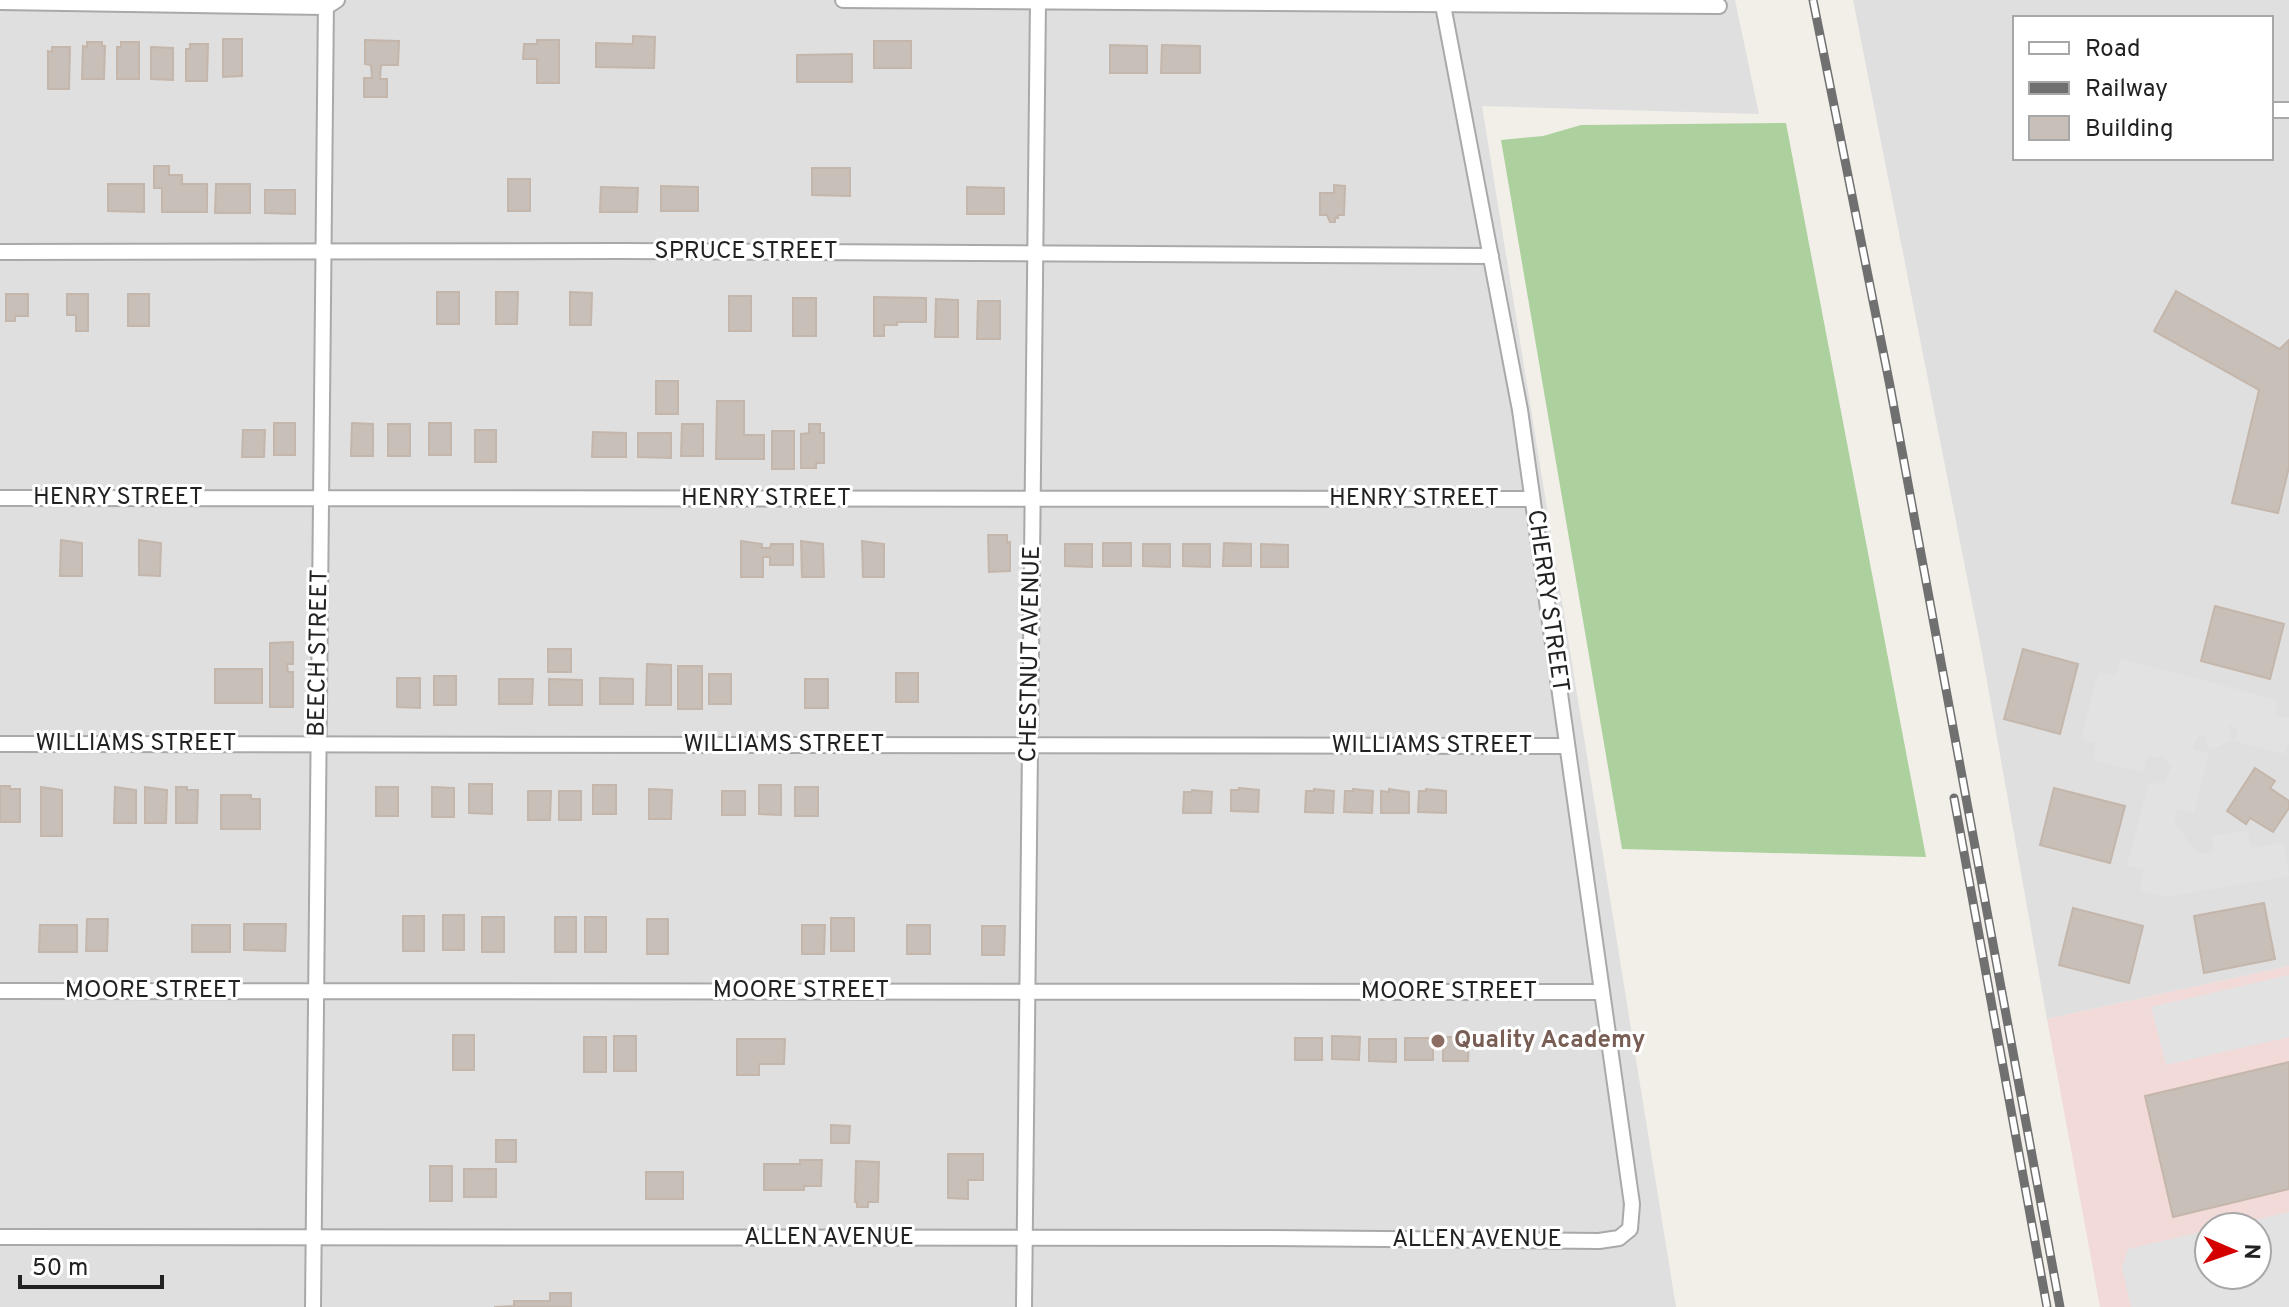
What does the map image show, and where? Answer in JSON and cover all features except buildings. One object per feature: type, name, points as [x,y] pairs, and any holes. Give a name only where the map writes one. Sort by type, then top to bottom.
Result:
[{"type":"street","points":[[843,0],[1719,6]]},
{"type":"street","name":"CHESTNUT AVENUE","points":[[1024,1307],[1038,1]]},
{"type":"street","points":[[0,2],[330,2]]},
{"type":"street","name":"BEECH STREET","points":[[313,1307],[323,252],[330,2]]},
{"type":"street","name":"CHERRY STREET","points":[[1442,2],[1520,410],[1632,1204]]},
{"type":"street","name":"SPRUCE STREET","points":[[0,252],[1491,256]]},
{"type":"street","name":"HENRY STREET","points":[[0,498],[1532,499]]},
{"type":"street","name":"WILLIAMS STREET","points":[[0,744],[1567,746]]},
{"type":"street","name":"MOORE STREET","points":[[0,991],[1601,992]]},
{"type":"street","name":"ALLEN AVENUE","points":[[0,1237],[1599,1241],[1619,1238],[1630,1229],[1632,1204]]},
{"type":"shaded area","points":[[0,0],[1735,0],[1759,114],[1482,106],[1676,1307],[0,1307]]},
{"type":"shaded area","points":[[1853,0],[2289,0],[2289,966],[2047,1019],[1981,648]]},
{"type":"shaded area","points":[[2121,659],[2278,700],[2275,713],[2279,717],[2289,717],[2289,743],[2284,754],[2235,741],[2238,728],[2228,725],[2232,741],[2210,750],[2204,735],[2199,736],[2194,749],[2209,753],[2194,813],[2178,809],[2175,823],[2195,851],[2209,854],[2214,850],[2212,836],[2248,831],[2250,845],[2254,848],[2284,842],[2289,876],[2165,897],[2140,890],[2143,869],[2127,866],[2149,782],[2164,784],[2171,767],[2163,757],[2147,757],[2143,772],[2093,760],[2096,744],[2081,739],[2098,673],[2115,675]]},
{"type":"shaded area","points":[[2289,966],[2289,1307],[2100,1307],[2047,1019]]},
{"type":"shaded area","points":[[2289,975],[2289,1037],[2166,1065],[2151,1007]]},
{"type":"shaded area","points":[[2289,1212],[2289,1307],[2131,1307],[2122,1268],[2128,1249],[2193,1234],[2193,1291],[2273,1291],[2273,1216]]},
{"type":"green space","points":[[1786,123],[1926,857],[1622,849],[1501,140],[1543,136],[1581,125]]},
{"type":"railway","points":[[1813,0],[1890,386],[2060,1307]]},
{"type":"railway","points":[[1954,798],[2047,1307]]},
{"type":"place","name":"Quality Academy","points":[[1438,1041]]}]
